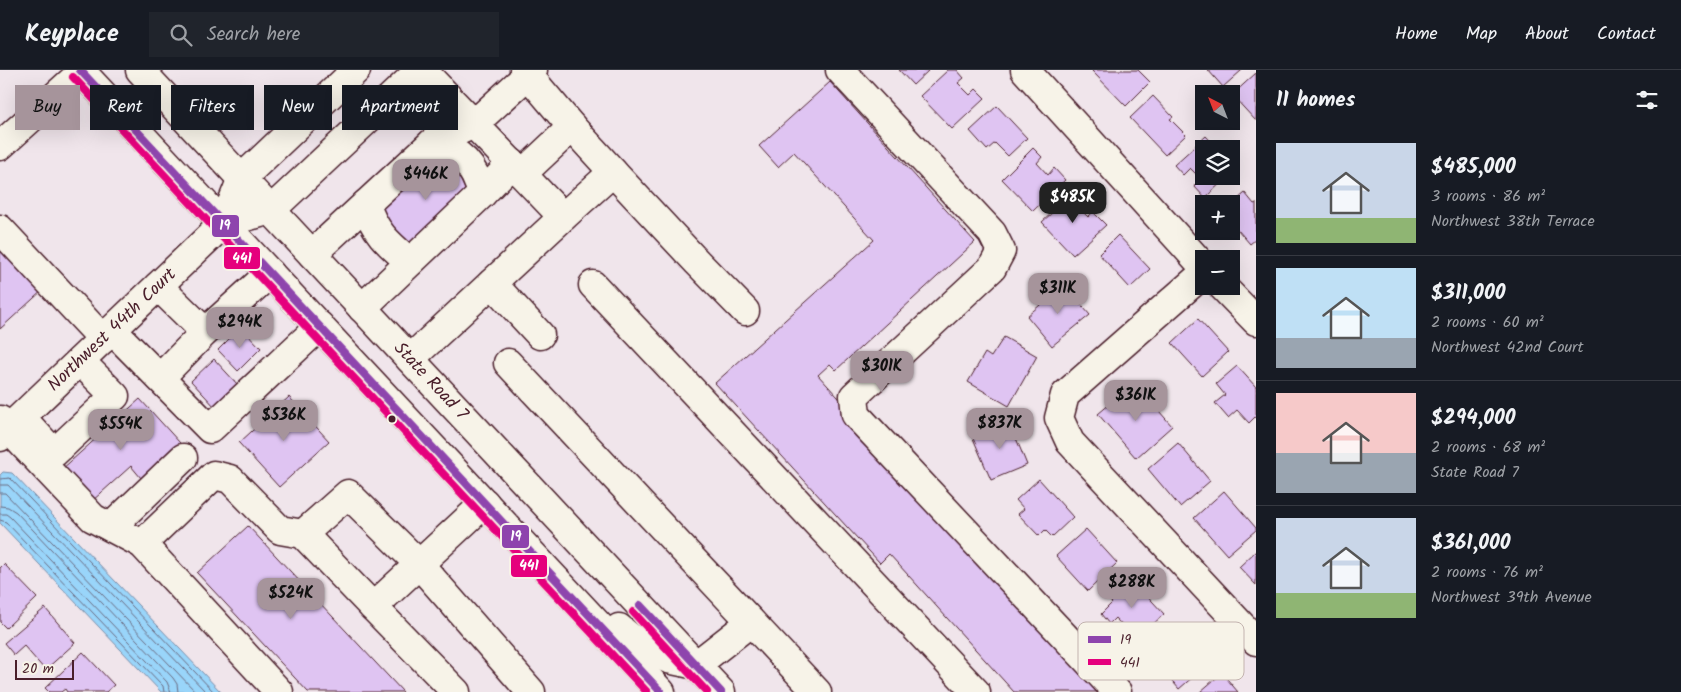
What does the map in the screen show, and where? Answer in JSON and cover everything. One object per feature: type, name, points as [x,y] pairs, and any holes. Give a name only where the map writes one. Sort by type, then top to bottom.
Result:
[{"type":"main road","name":"State Road 7","points":[[140,70],[721,692]]},
{"type":"main road","points":[[224,223],[242,178],[356,70]]},
{"type":"main road","points":[[224,223],[271,210],[421,70],[563,217]]},
{"type":"main road","points":[[840,70],[992,233],[1002,251],[992,268],[854,396],[856,415],[1078,651]]},
{"type":"main road","points":[[1026,70],[1195,257]]},
{"type":"main road","points":[[0,146],[81,71],[662,692]]},
{"type":"main road","points":[[312,254],[432,143],[474,124],[528,72],[572,127],[691,256],[745,311]]},
{"type":"main road","points":[[362,308],[482,194],[572,127]]},
{"type":"main road","points":[[432,143],[448,148],[468,164],[478,177],[482,194]]},
{"type":"main road","points":[[410,359],[613,172]]},
{"type":"main road","points":[[366,204],[370,219],[386,241],[410,262]]},
{"type":"main road","name":"Northwest 44th Court","points":[[7,426],[108,335],[224,223]]},
{"type":"main road","points":[[0,229],[108,335],[160,378],[210,429],[320,326]]},
{"type":"main road","points":[[160,378],[205,332],[270,273]]},
{"type":"main road","points":[[1195,281],[1065,395],[1059,418],[1070,442],[1238,622]]},
{"type":"main road","points":[[492,283],[540,334]]},
{"type":"main road","points":[[593,285],[976,692]]},
{"type":"main road","points":[[158,286],[205,332]]},
{"type":"main road","points":[[1231,295],[1256,321]]},
{"type":"main road","points":[[7,426],[54,453],[115,396],[80,361]]},
{"type":"main road","points":[[508,363],[817,692]]},
{"type":"main road","points":[[7,426],[93,518],[142,544],[280,692]]},
{"type":"main road","points":[[111,527],[183,458]]},
{"type":"main road","points":[[142,544],[214,474],[230,479],[280,530],[303,534],[456,692]]},
{"type":"main road","points":[[303,534],[348,494],[419,564],[531,692]]},
{"type":"main road","points":[[373,607],[485,503]]},
{"type":"main road","points":[[548,571],[643,648],[668,660],[696,666],[751,622]]},
{"type":"main road","points":[[1244,628],[1256,641]]},
{"type":"main road","points":[[1106,680],[1117,692]]},
{"type":"water","points":[[3,472],[12,473],[221,692],[161,692],[0,523],[0,475]]},
{"type":"building","points":[[899,70],[929,70],[913,85]]},
{"type":"building","points":[[948,70],[957,70],[964,78],[958,83],[970,95],[976,89],[985,98],[952,129],[920,96]]},
{"type":"building","points":[[1093,70],[1138,70],[1150,82],[1126,106]]},
{"type":"building","points":[[1208,70],[1242,70],[1225,85],[1221,85]]},
{"type":"building","points":[[1256,73],[1256,121],[1240,104],[1240,88]]},
{"type":"building","points":[[830,82],[975,242],[836,370],[830,364],[818,375],[1078,662],[1078,680],[1094,680],[1105,692],[1014,692],[889,554],[880,563],[715,383],[874,240],[794,152],[778,167],[759,146]]},
{"type":"building","points":[[1153,96],[1173,117],[1170,119],[1186,135],[1165,155],[1130,118]]},
{"type":"building","points":[[997,106],[1027,138],[1008,156],[995,143],[987,150],[970,131]]},
{"type":"building","points":[[1206,136],[1210,140],[1202,140]]},
{"type":"building","points":[[1195,146],[1195,173],[1190,168],[1183,175],[1174,165]]},
{"type":"building","points":[[1033,148],[1042,157],[1037,163],[1048,175],[1054,168],[1065,180],[1033,211],[1002,179]]},
{"type":"building","points":[[434,156],[447,171],[454,165],[475,188],[410,247],[378,211],[424,169],[422,167]]},
{"type":"building","points":[[1219,185],[1208,195],[1202,195],[1194,186]]},
{"type":"building","points":[[1075,192],[1083,200],[1077,206],[1088,217],[1093,212],[1106,225],[1073,255],[1042,222]]},
{"type":"building","points":[[1245,193],[1254,204],[1256,203],[1256,239],[1250,244],[1240,232],[1240,197]]},
{"type":"building","points":[[1118,235],[1150,269],[1130,288],[1099,254]]},
{"type":"building","points":[[0,241],[44,289],[0,329]]},
{"type":"building","points":[[1064,285],[1090,315],[1052,346],[1027,316]]},
{"type":"building","points":[[1198,319],[1228,352],[1202,376],[1172,343]]},
{"type":"building","points":[[241,327],[261,348],[238,371],[218,350]]},
{"type":"building","points":[[1004,337],[1037,356],[1009,406],[968,382],[985,353],[991,357]]},
{"type":"building","points":[[214,359],[251,399],[228,421],[191,381]]},
{"type":"building","points":[[1237,366],[1256,387],[1256,416],[1249,423],[1237,410],[1228,418],[1215,403],[1225,395],[1216,384]]},
{"type":"building","points":[[1139,388],[1172,426],[1136,458],[1098,414],[1111,403],[1115,408]]},
{"type":"building","points":[[289,397],[329,441],[279,487],[239,443]]},
{"type":"building","points":[[140,399],[180,443],[141,478],[131,466],[91,502],[61,470]]},
{"type":"building","points":[[1009,421],[1027,465],[991,480],[972,436]]},
{"type":"building","points":[[1178,443],[1210,481],[1180,507],[1148,469]]},
{"type":"building","points":[[1039,479],[1073,517],[1052,537],[1045,530],[1039,536],[1018,514],[1024,509],[1016,500]]},
{"type":"building","points":[[1224,491],[1256,528],[1227,555],[1194,518]]},
{"type":"building","points":[[248,526],[403,692],[308,692],[197,573]]},
{"type":"building","points":[[1086,529],[1117,563],[1088,591],[1056,556]]},
{"type":"building","points":[[1256,551],[1256,585],[1239,567]]},
{"type":"building","points":[[4,564],[37,598],[6,628],[0,622],[0,568]]},
{"type":"building","points":[[1129,576],[1164,614],[1155,622],[1119,622],[1115,618],[1111,622],[1107,622],[1101,614],[1112,603],[1107,598]]},
{"type":"building","points":[[45,608],[75,643],[45,670],[24,646],[14,655],[4,643]]},
{"type":"building","points":[[83,652],[114,685],[106,692],[67,692],[65,689],[61,692],[49,692],[45,688]]},
{"type":"building","points":[[1171,680],[1189,680],[1179,689]]},
{"type":"building","points":[[1214,680],[1228,680],[1238,692],[1200,692]]},
{"type":"transit line","name":"19","points":[[80,70],[661,692]]},
{"type":"transit line","name":"441","points":[[73,77],[647,692]]},
{"type":"transit line","name":"19","points":[[640,605],[721,692]]},
{"type":"transit line","name":"441","points":[[633,612],[707,692]]}]
